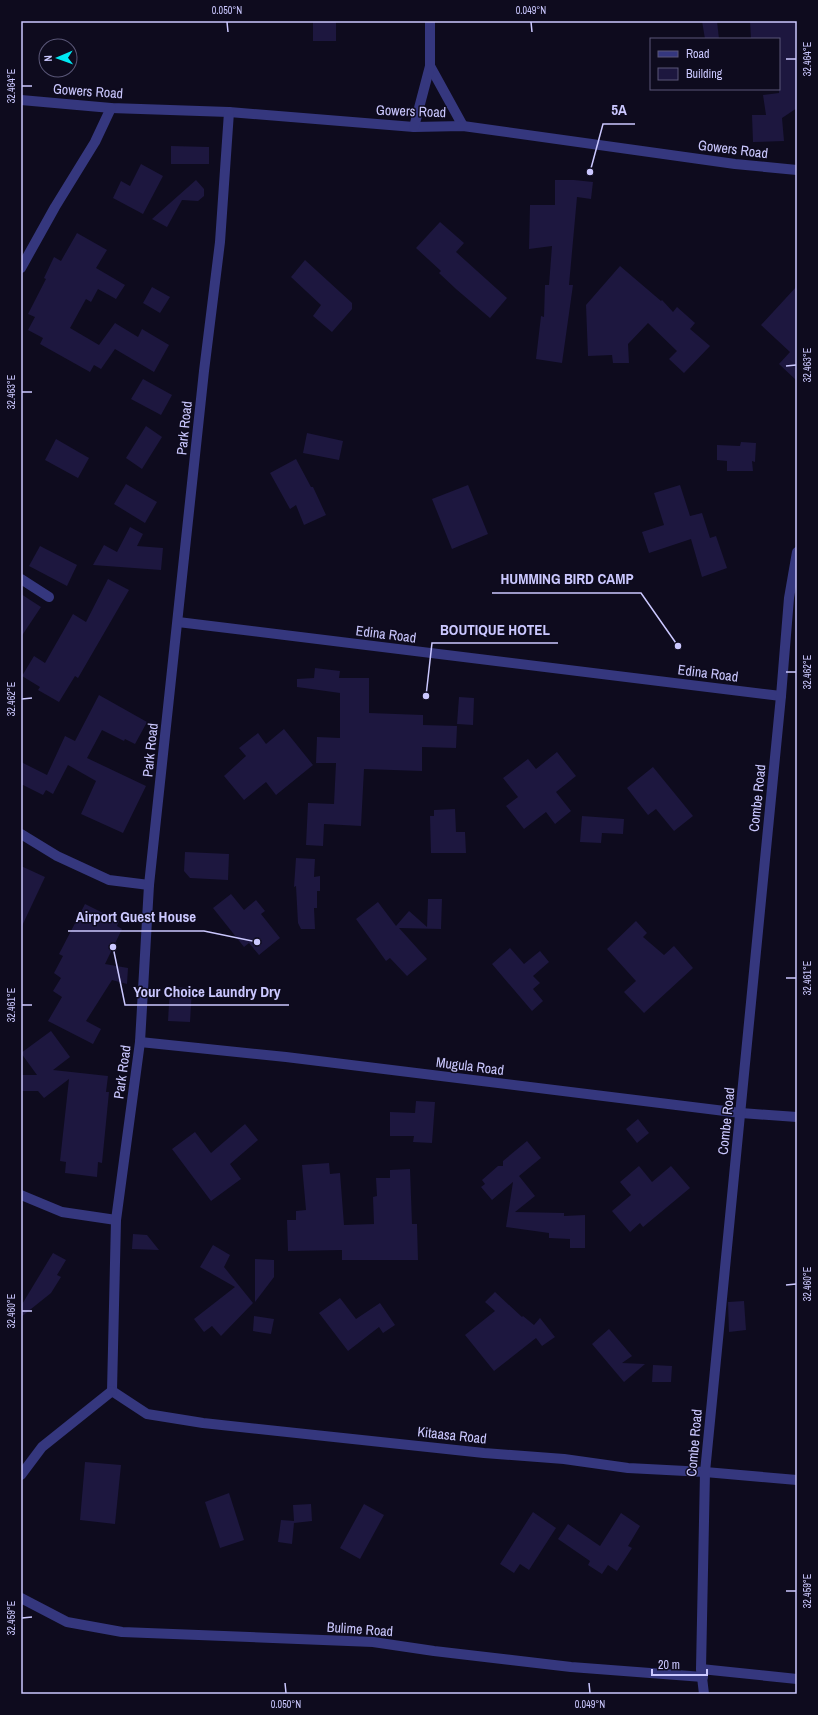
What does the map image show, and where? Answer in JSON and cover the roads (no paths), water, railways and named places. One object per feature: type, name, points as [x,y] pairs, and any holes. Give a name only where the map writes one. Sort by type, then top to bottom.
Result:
[{"type":"street","points":[[414,127],[430,66],[430,21]]},
{"type":"street","points":[[430,66],[463,126]]},
{"type":"street","name":"Gowers Road","points":[[21,100],[111,108],[229,112],[414,127],[463,126],[735,164],[797,170]]},
{"type":"street","points":[[21,268],[55,207],[95,142],[111,108]]},
{"type":"street","name":"Park Road","points":[[112,1391],[116,1220],[140,1042],[149,885],[204,371],[220,242],[229,112]]},
{"type":"street","name":"Combe Road","points":[[704,1694],[702,1673],[705,1472],[741,1113],[789,598],[797,552]]},
{"type":"street","points":[[21,579],[49,597]]},
{"type":"street","name":"Edina Road","points":[[178,622],[781,696]]},
{"type":"street","points":[[21,834],[57,856],[109,880],[149,885]]},
{"type":"street","name":"Mugula Road","points":[[140,1042],[286,1057],[741,1113],[797,1117]]},
{"type":"street","points":[[21,1195],[62,1212],[116,1220]]},
{"type":"street","points":[[21,1475],[42,1447],[112,1391]]},
{"type":"street","name":"Kitaasa Road","points":[[112,1391],[147,1414],[203,1423],[484,1453],[564,1459],[628,1468],[705,1472],[797,1480]]},
{"type":"street","name":"Bulime Road","points":[[21,1598],[67,1622],[122,1632],[373,1642],[434,1651],[571,1667],[797,1679]]},
{"type":"place","name":"5A","points":[[590,172]]},
{"type":"place","name":"HUMMING BIRD CAMP","points":[[678,646]]},
{"type":"place","name":"BOUTIQUE HOTEL","points":[[426,696]]},
{"type":"place","name":"Airport Guest House","points":[[257,942]]},
{"type":"place","name":"Your Choice Laundry Dry","points":[[113,947]]}]
